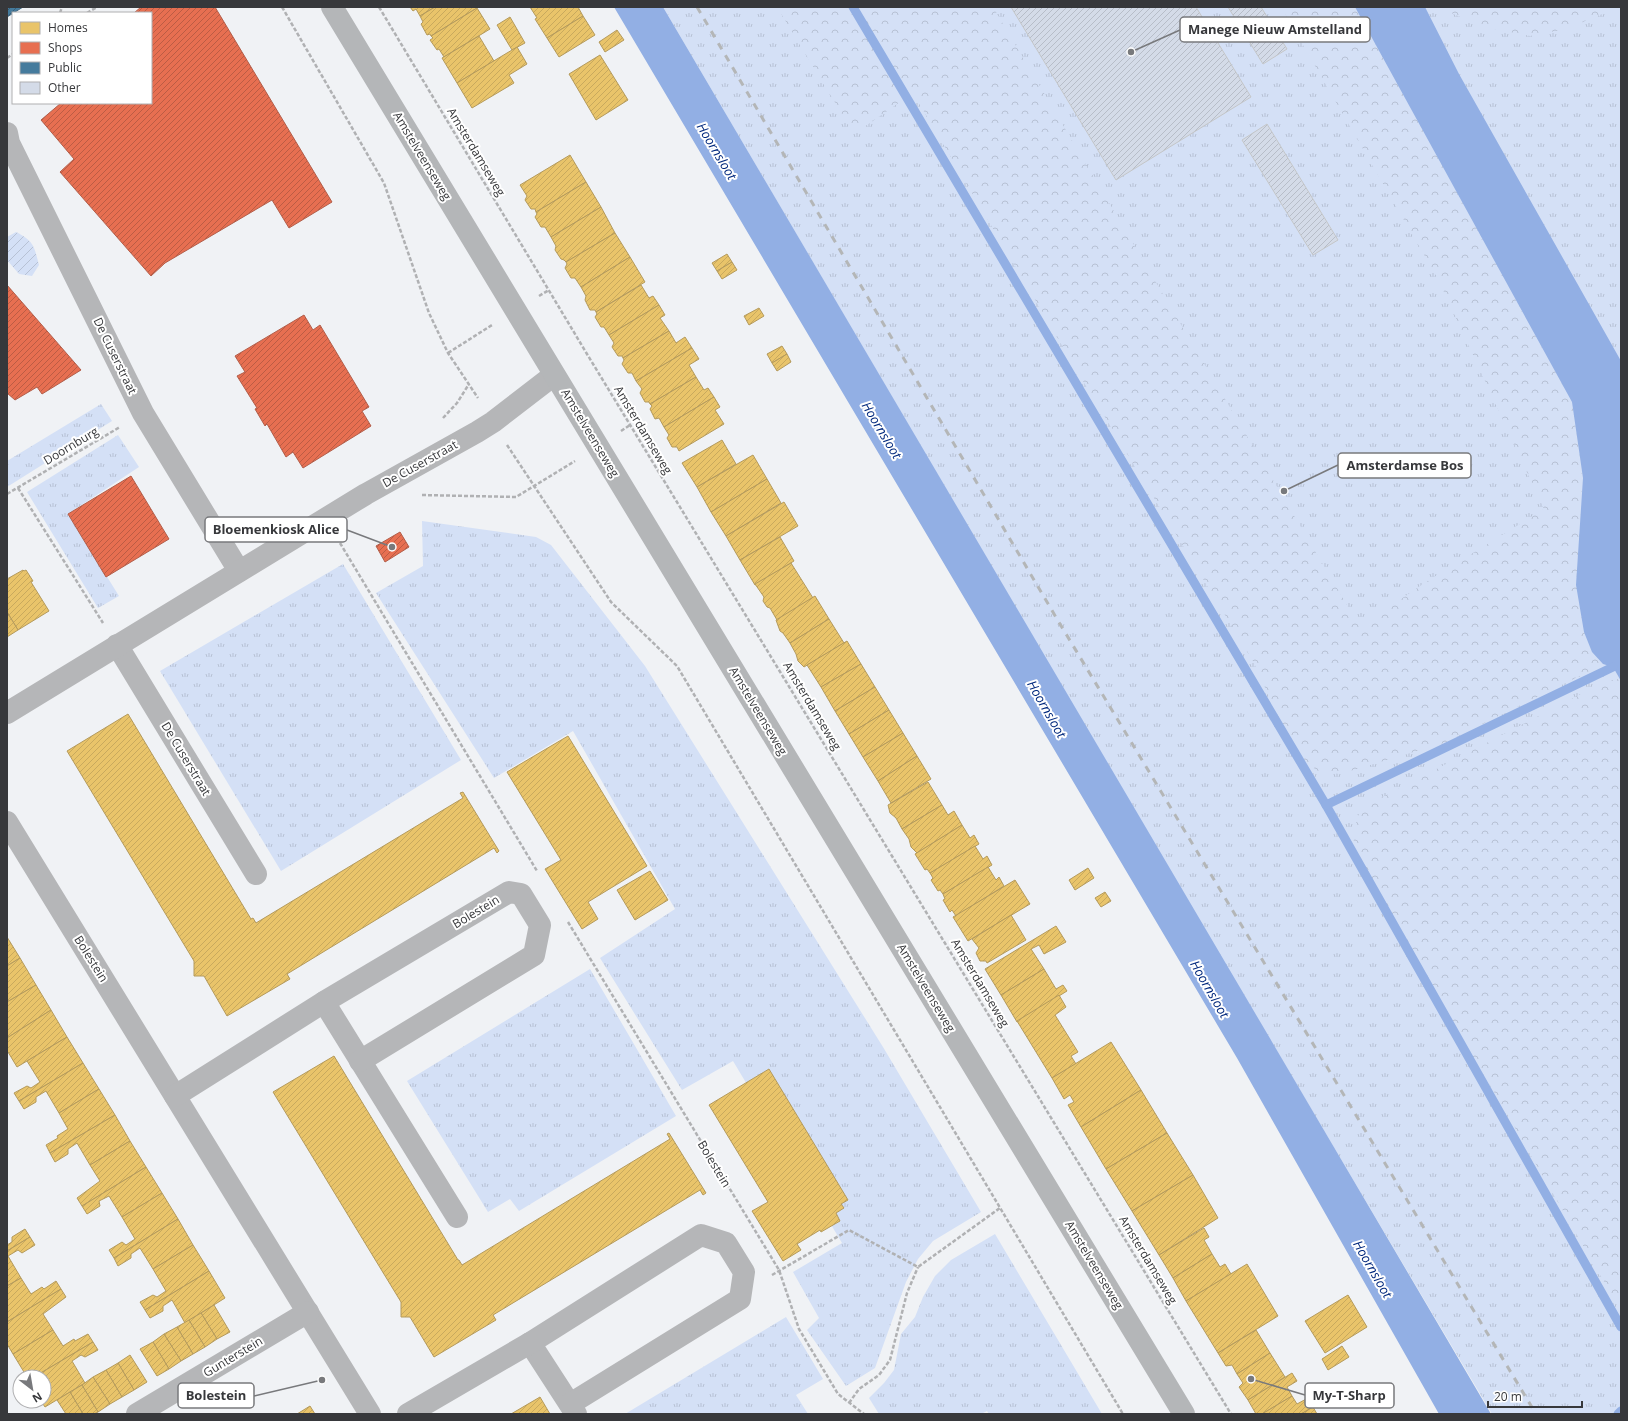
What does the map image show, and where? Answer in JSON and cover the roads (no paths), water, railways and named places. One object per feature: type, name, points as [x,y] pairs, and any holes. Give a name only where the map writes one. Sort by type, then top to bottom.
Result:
[{"type":"main road","name":"Amstelveenseweg","points":[[332,7],[1184,1414]]},
{"type":"street","name":"De Cuserstraat","points":[[7,133],[8,143],[143,414],[239,571]]},
{"type":"street","name":"De Cuserstraat","points":[[7,713],[326,518],[493,422],[554,375]]},
{"type":"street","name":"De Cuserstraat","points":[[117,645],[256,874]]},
{"type":"street","name":"Bolestein","points":[[7,822],[370,1414]]},
{"type":"street","name":"Bolestein","points":[[175,1096],[324,1002],[509,892],[520,894],[540,925],[534,955],[360,1060]]},
{"type":"street","points":[[324,1002],[457,1217]]},
{"type":"street","points":[[408,1414],[530,1343],[701,1235],[726,1243],[744,1272],[740,1299],[573,1409],[530,1343]]},
{"type":"street","name":"Gunterstein","points":[[137,1414],[308,1312]]},
{"type":"water","name":"Hoornsloot","points":[[614,7],[663,7],[1491,1414],[1439,1414],[1237,1058]]},
{"type":"water","points":[[1355,7],[1425,7],[1459,74],[1621,361],[1621,681],[1613,667],[1603,664],[1592,652],[1584,632],[1576,585],[1583,478],[1572,402]]},
{"type":"waterway","points":[[853,7],[1326,805],[1621,1327]]},
{"type":"waterway","points":[[1326,805],[1613,667]]},
{"type":"waterway","points":[[1618,1414],[1621,1411]]},
{"type":"railway","points":[[697,7],[1057,619],[1536,1414]]},
{"type":"place","name":"Manege Nieuw Amstelland","points":[[1131,52]]},
{"type":"place","name":"Amsterdamse Bos","points":[[1284,491]]},
{"type":"place","name":"Bloemenkiosk Alice","points":[[392,547]]},
{"type":"place","name":"My-T-Sharp","points":[[1251,1379]]},
{"type":"place","name":"Bolestein","points":[[322,1380]]}]
